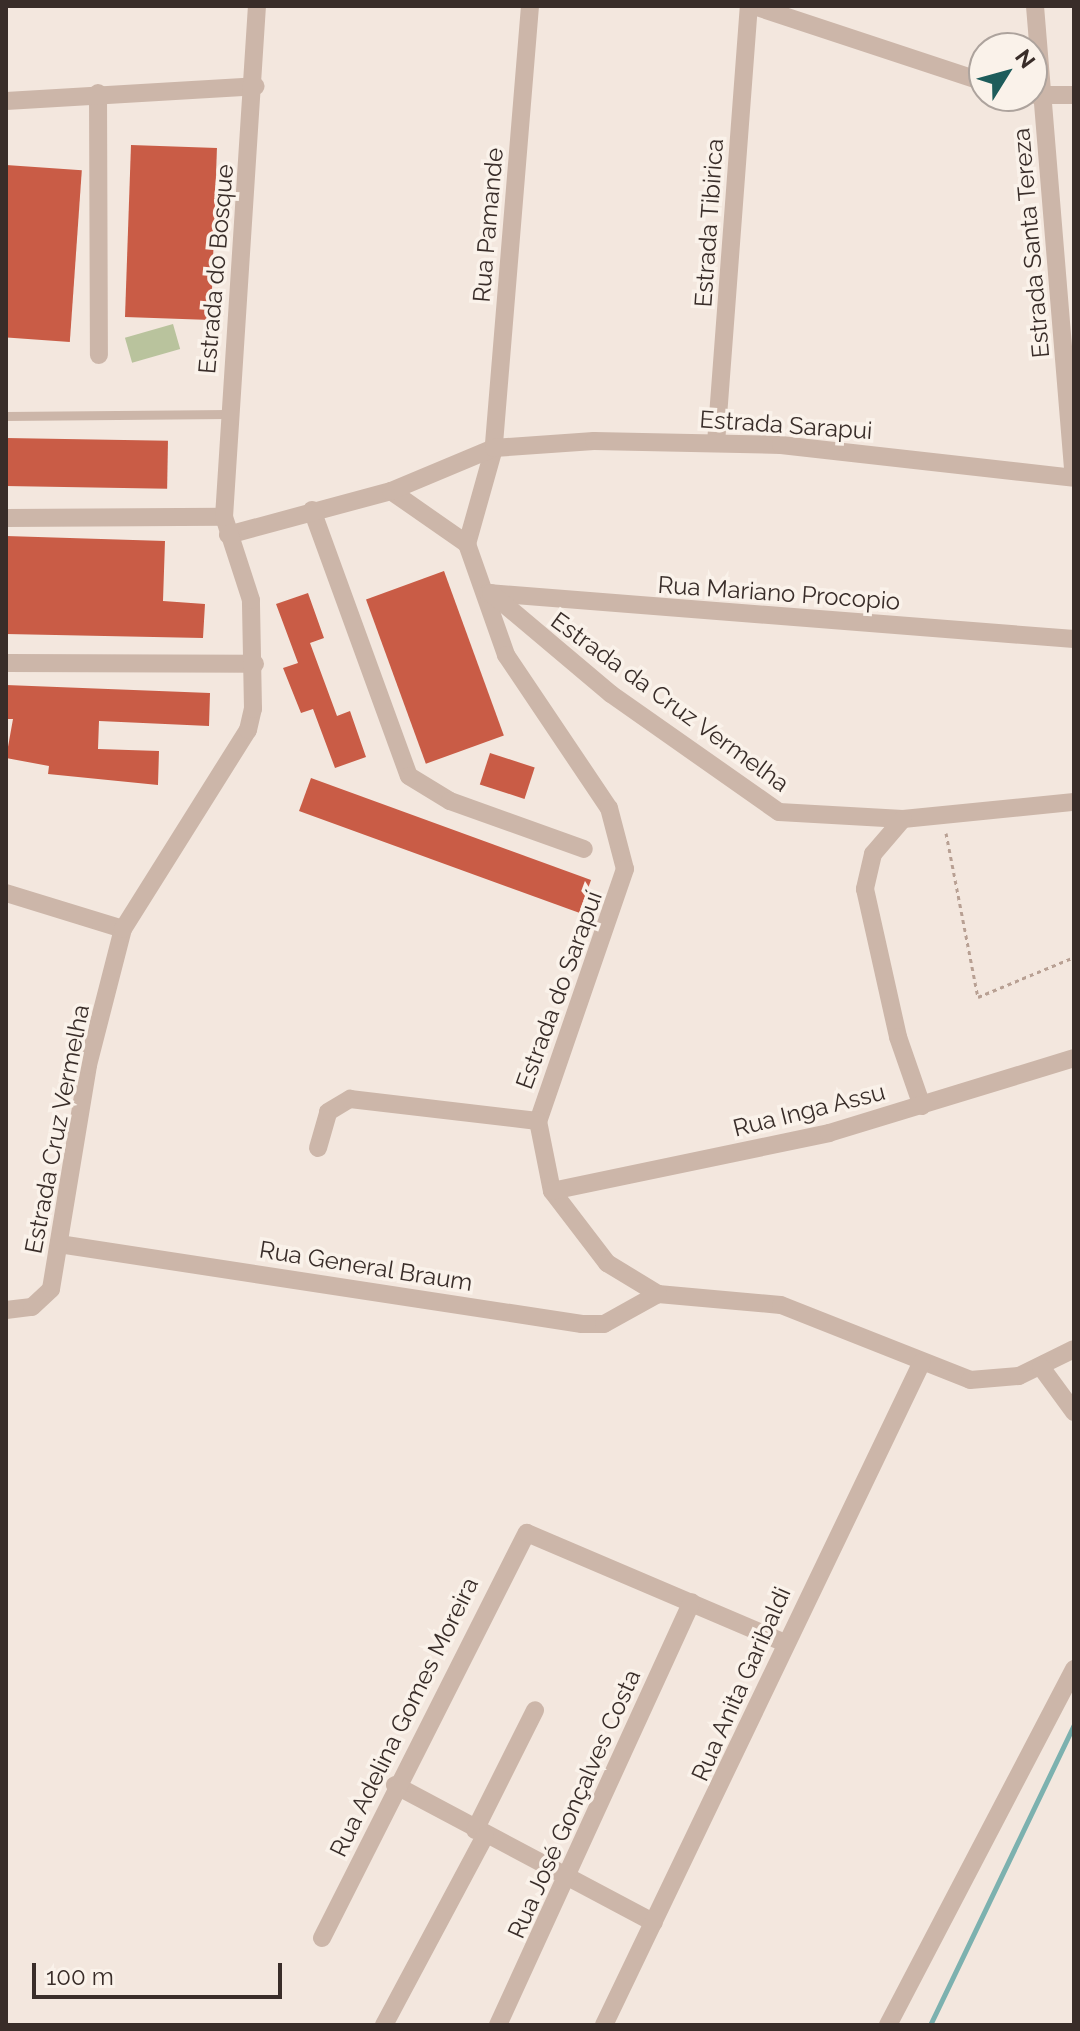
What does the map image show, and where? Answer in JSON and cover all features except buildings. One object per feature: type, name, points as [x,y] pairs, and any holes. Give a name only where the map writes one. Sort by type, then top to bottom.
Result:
[{"type":"street","name":"Estrada do Bosque","points":[[226,526],[228,414],[256,86],[257,6]]},
{"type":"street","name":"Rua Pamande","points":[[494,448],[530,6]]},
{"type":"street","points":[[752,6],[968,77]]},
{"type":"street","name":"Estrada Tibirica","points":[[716,443],[752,6]]},
{"type":"street","name":"Estrada Santa Tereza","points":[[1035,6],[1036,32]]},
{"type":"street","points":[[6,101],[98,93],[256,86]]},
{"type":"street","points":[[98,93],[99,355]]},
{"type":"street","points":[[1048,96],[1074,95]]},
{"type":"street","name":"Estrada Santa Tereza","points":[[1040,112],[1058,276],[1074,477]]},
{"type":"street","points":[[1058,276],[1074,265]]},
{"type":"street","name":"Estrada Sarapui","points":[[494,448],[716,443],[1074,477]]},
{"type":"street","points":[[6,518],[226,526],[391,491],[494,448]]},
{"type":"street","points":[[391,491],[467,544],[494,448]]},
{"type":"street","points":[[312,510],[409,776],[439,797],[584,849]]},
{"type":"street","name":"Estrada Cruz Vermelha","points":[[6,1310],[44,1299],[59,1244],[88,1065],[123,929],[248,730],[255,664],[251,600],[226,526]]},
{"type":"street","name":"Estrada do Sarapuí","points":[[467,544],[506,655],[609,808],[623,851],[619,895],[538,1121],[552,1191],[607,1263],[658,1294],[781,1305],[970,1380],[997,1381],[1041,1367],[1074,1349]]},
{"type":"street","name":"Rua Mariano Procopio","points":[[486,592],[1074,639]]},
{"type":"street","name":"Estrada da Cruz Vermelha","points":[[486,592],[573,665],[766,805],[808,817],[903,819],[943,812],[1074,802]]},
{"type":"street","points":[[6,663],[255,664]]},
{"type":"street","points":[[903,819],[873,854],[865,889],[898,1037],[922,1106]]},
{"type":"street","points":[[6,893],[123,929]]},
{"type":"street","name":"Rua Inga Assu","points":[[552,1191],[829,1133],[1074,1058]]},
{"type":"street","points":[[318,1148],[328,1112],[350,1099],[538,1121]]},
{"type":"street","name":"Rua General Braum","points":[[59,1244],[582,1324],[604,1324],[658,1294]]},
{"type":"street","name":"Rua Anita Garibaldi","points":[[604,2025],[783,1642],[922,1362]]},
{"type":"street","points":[[1041,1367],[1074,1412]]},
{"type":"street","name":"Rua Adelina Gomes Moreira","points":[[322,1938],[515,1546],[527,1533],[541,1534],[692,1602]]},
{"type":"street","points":[[692,1602],[783,1642]]},
{"type":"street","name":"Rua José Gonçalves Costa","points":[[498,2025],[569,1881],[692,1602]]},
{"type":"street","points":[[888,2025],[1074,1669]]},
{"type":"street","points":[[384,2025],[480,1833],[535,1710]]},
{"type":"street","points":[[395,1785],[569,1881],[654,1923]]},
{"type":"lane","points":[[6,416],[228,414]]},
{"type":"path","points":[[943,812],[974,993],[986,997],[1074,957]]},
{"type":"green space","points":[[173,324],[180,349],[132,363],[125,338]]},
{"type":"waterway","points":[[930,2025],[1074,1724]]}]
